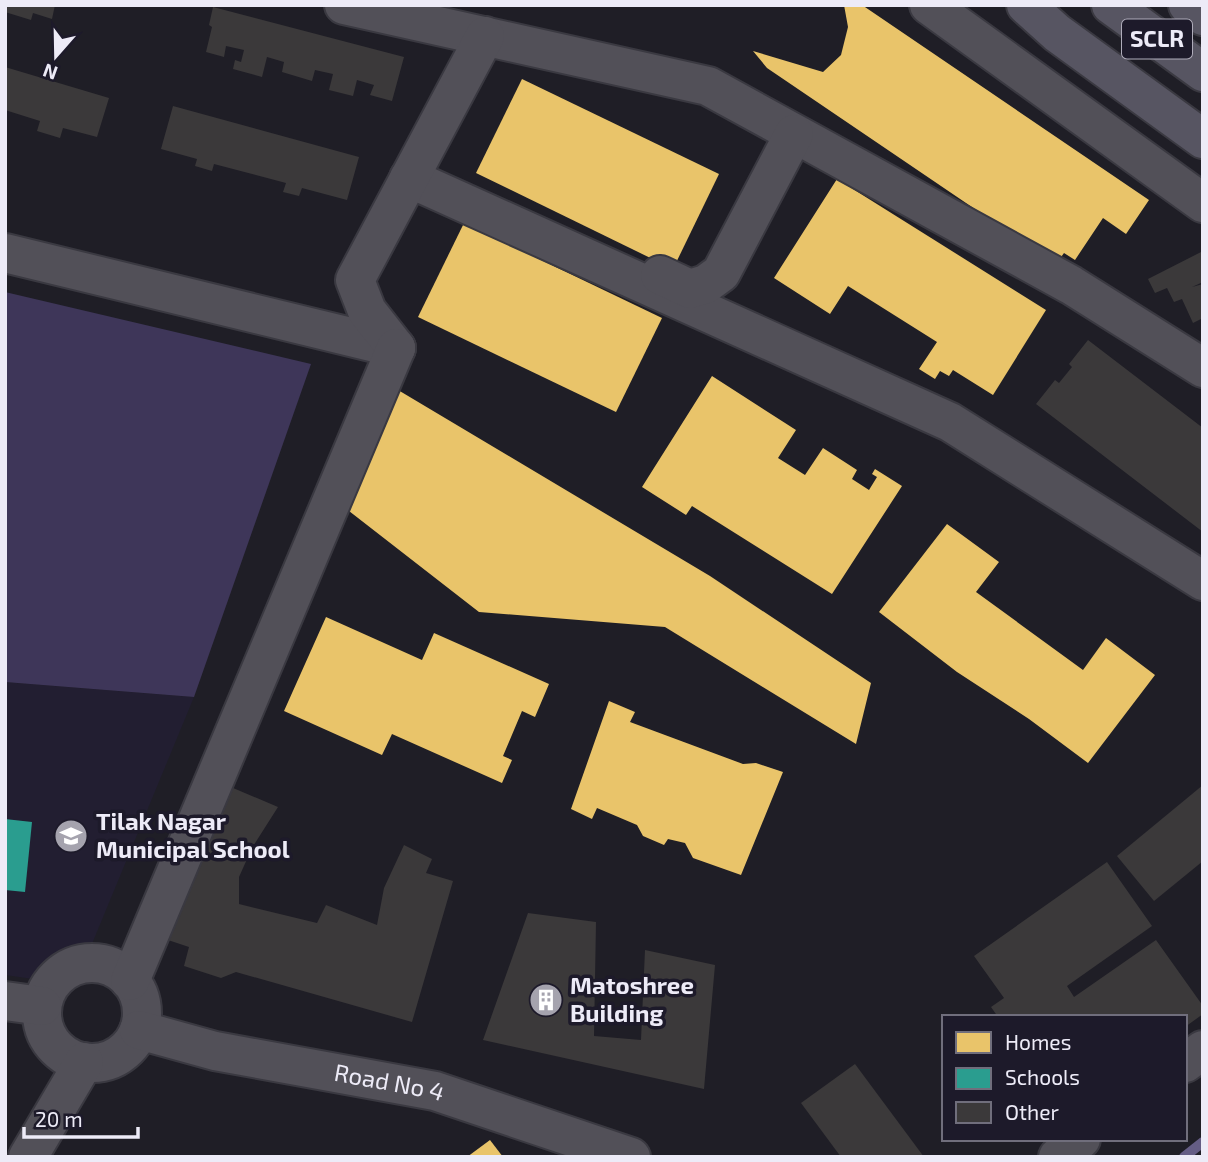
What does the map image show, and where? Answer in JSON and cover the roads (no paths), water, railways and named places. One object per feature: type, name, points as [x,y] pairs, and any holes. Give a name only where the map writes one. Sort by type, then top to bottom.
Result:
[{"type":"highway","points":[[1026,5],[1057,33],[1203,139]]},
{"type":"highway","name":"SCLR","points":[[1111,5],[1203,72]]},
{"type":"highway","name":"SCLR","points":[[1188,5],[1203,16]]},
{"type":"street","points":[[344,5],[708,86],[1071,285],[1203,368]]},
{"type":"street","points":[[929,5],[1203,203]]},
{"type":"street","points":[[396,348],[367,311],[355,280],[485,36]]},
{"type":"street","points":[[413,172],[690,289],[706,284],[721,273],[794,134]]},
{"type":"street","points":[[413,172],[950,422],[1203,581]]},
{"type":"street","points":[[5,253],[396,348]]},
{"type":"street","points":[[130,981],[396,348]]},
{"type":"street","points":[[83,964],[100,964],[117,970],[130,981],[142,1012],[139,1030],[131,1044],[118,1056],[102,1062],[84,1062],[70,1058],[57,1049],[43,1022],[24,1004],[47,991],[56,978],[68,969],[83,964]]},
{"type":"street","name":"Road No 4","points":[[139,1030],[215,1051],[435,1091],[631,1157]]},
{"type":"street","points":[[1187,1062],[1203,1050]]},
{"type":"street","points":[[29,1157],[84,1062]]},
{"type":"street","points":[[1058,1157],[1079,1141]]},
{"type":"waterway","points":[[1184,1157],[1203,1142]]},
{"type":"place","name":"Tilak Nagar Municipal School","points":[[71,836]]},
{"type":"place","name":"Matoshree Building","points":[[546,1000]]}]
